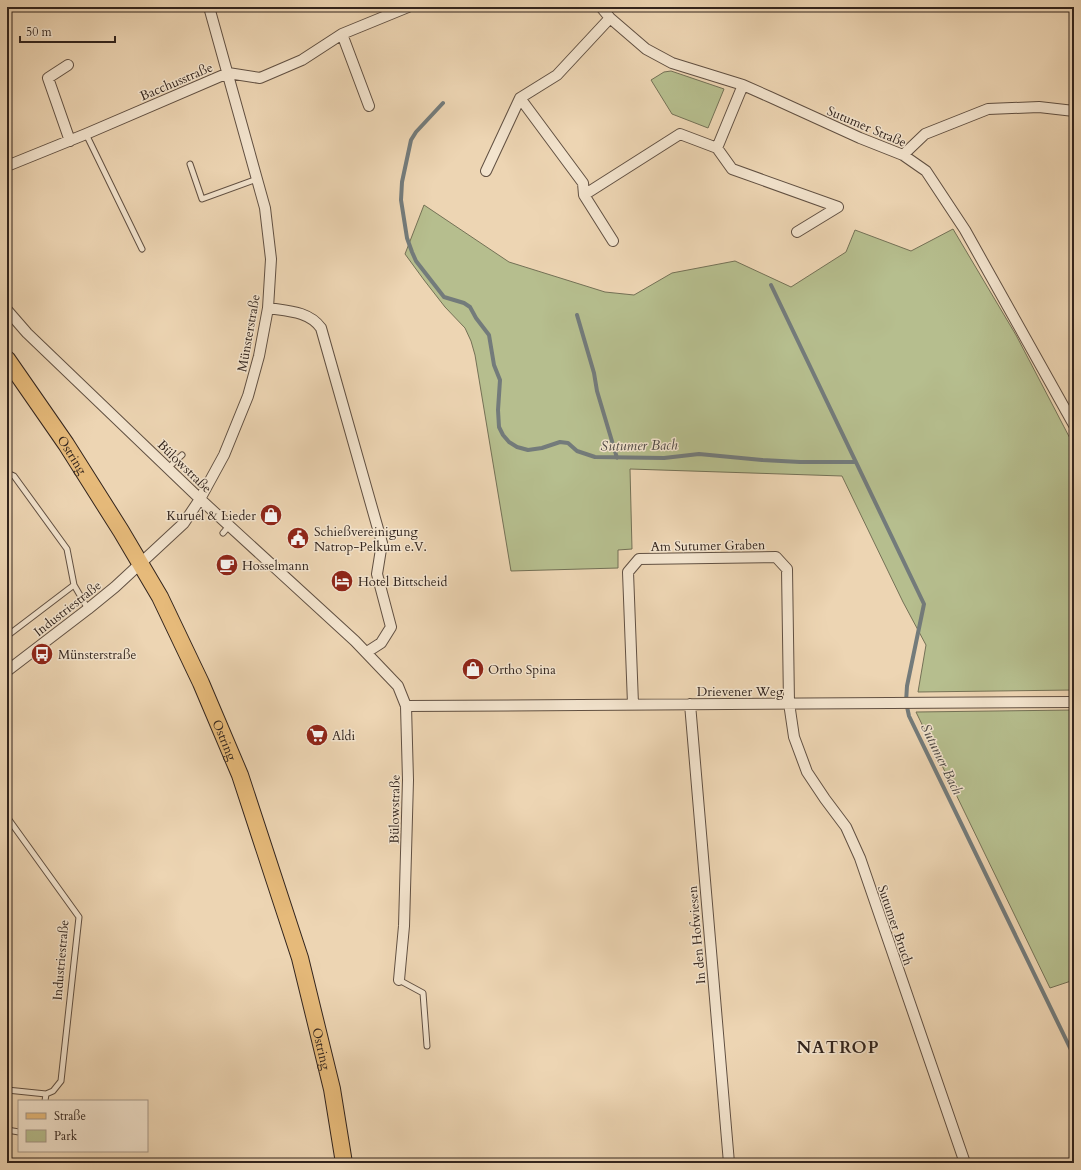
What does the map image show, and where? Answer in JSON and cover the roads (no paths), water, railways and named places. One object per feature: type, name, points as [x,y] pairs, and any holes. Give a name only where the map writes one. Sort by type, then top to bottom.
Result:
[{"type":"main road","name":"Ostring","points":[[7,359],[66,444],[141,564],[160,598],[201,683],[240,775],[300,958],[332,1090],[344,1163]]},
{"type":"street","name":"Münsterstraße","points":[[141,564],[184,522],[200,499],[224,455],[248,396],[259,356],[268,308],[270,259],[265,208],[209,7]]},
{"type":"street","name":"Bacchusstraße","points":[[7,166],[70,141],[228,73],[260,78],[302,60],[342,34],[408,7]]},
{"type":"street","name":"Sutumer Straße","points":[[601,7],[610,18],[646,49],[672,63],[742,85],[860,138],[903,155],[926,171],[965,230],[1074,425]]},
{"type":"street","points":[[486,171],[520,98],[558,75],[610,18]]},
{"type":"street","points":[[342,34],[369,106]]},
{"type":"street","points":[[68,65],[48,78],[70,141]]},
{"type":"street","points":[[717,148],[742,85]]},
{"type":"street","points":[[520,98],[583,183],[584,195],[613,241]]},
{"type":"street","points":[[903,155],[925,134],[988,109],[1039,107],[1074,111]]},
{"type":"street","points":[[584,195],[680,134],[717,148],[732,169],[838,207],[797,232]]},
{"type":"street","points":[[268,308],[302,314],[316,321],[321,328],[382,542],[377,574],[391,627],[381,643],[367,652]]},
{"type":"street","name":"Bülowstraße","points":[[7,310],[27,333],[200,499],[226,529],[367,652],[398,686],[406,706],[408,780],[404,926],[399,980]]},
{"type":"street","name":"Am Sutumer Graben","points":[[633,704],[628,572],[639,559],[776,557],[787,569],[789,703]]},
{"type":"street","name":"Industriestraße","points":[[7,671],[88,609],[141,564]]},
{"type":"street","name":"Drievener Weg","points":[[406,706],[1074,702]]},
{"type":"street","name":"Sutumer Bruch","points":[[789,703],[794,737],[807,772],[846,828],[860,858],[966,1163]]},
{"type":"street","name":"In den Hofwiesen","points":[[690,704],[729,1163]]},
{"type":"lane","points":[[86,134],[142,249]]},
{"type":"lane","points":[[190,164],[202,199],[257,179]]},
{"type":"lane","points":[[168,468],[182,455]]},
{"type":"lane","points":[[7,473],[14,476],[67,549],[74,585],[88,609]]},
{"type":"lane","points":[[7,636],[74,585]]},
{"type":"lane","name":"Industriestraße","points":[[7,817],[79,917],[61,1081],[53,1091],[46,1094]]},
{"type":"lane","points":[[399,980],[423,993],[427,1046]]},
{"type":"lane","points":[[7,1090],[46,1094],[45,1100]]},
{"type":"lane","points":[[7,1130],[18,1132]]},
{"type":"waterway","name":"Sutumer Bach","points":[[443,103],[416,132],[411,140],[402,182],[401,200],[407,238],[416,261],[444,297],[464,303],[470,307],[476,318],[489,335],[494,365],[500,380],[498,410],[499,427],[509,442],[517,447],[528,450],[542,448],[560,442],[568,443],[577,451],[595,457],[664,458],[699,454],[800,462],[856,462]]},
{"type":"waterway","name":"Sutumer Bach","points":[[771,285],[924,604],[907,686],[906,702],[909,716],[1074,1056]]},
{"type":"waterway","points":[[577,315],[594,373],[597,391],[617,458]]},
{"type":"place","name":"Kuruel & Lieder","points":[[271,515]]},
{"type":"place","name":"Schießvereinigung Natrop-Pelkum e.V.","points":[[298,538]]},
{"type":"place","name":"Hosselmann","points":[[227,565]]},
{"type":"place","name":"Hotel Bittscheid","points":[[342,581]]},
{"type":"place","name":"Münsterstraße","points":[[42,654]]},
{"type":"place","name":"Ortho Spina","points":[[473,669]]},
{"type":"place","name":"Aldi","points":[[317,735]]},
{"type":"district","name":"NATROP","points":[[838,1047]]}]
